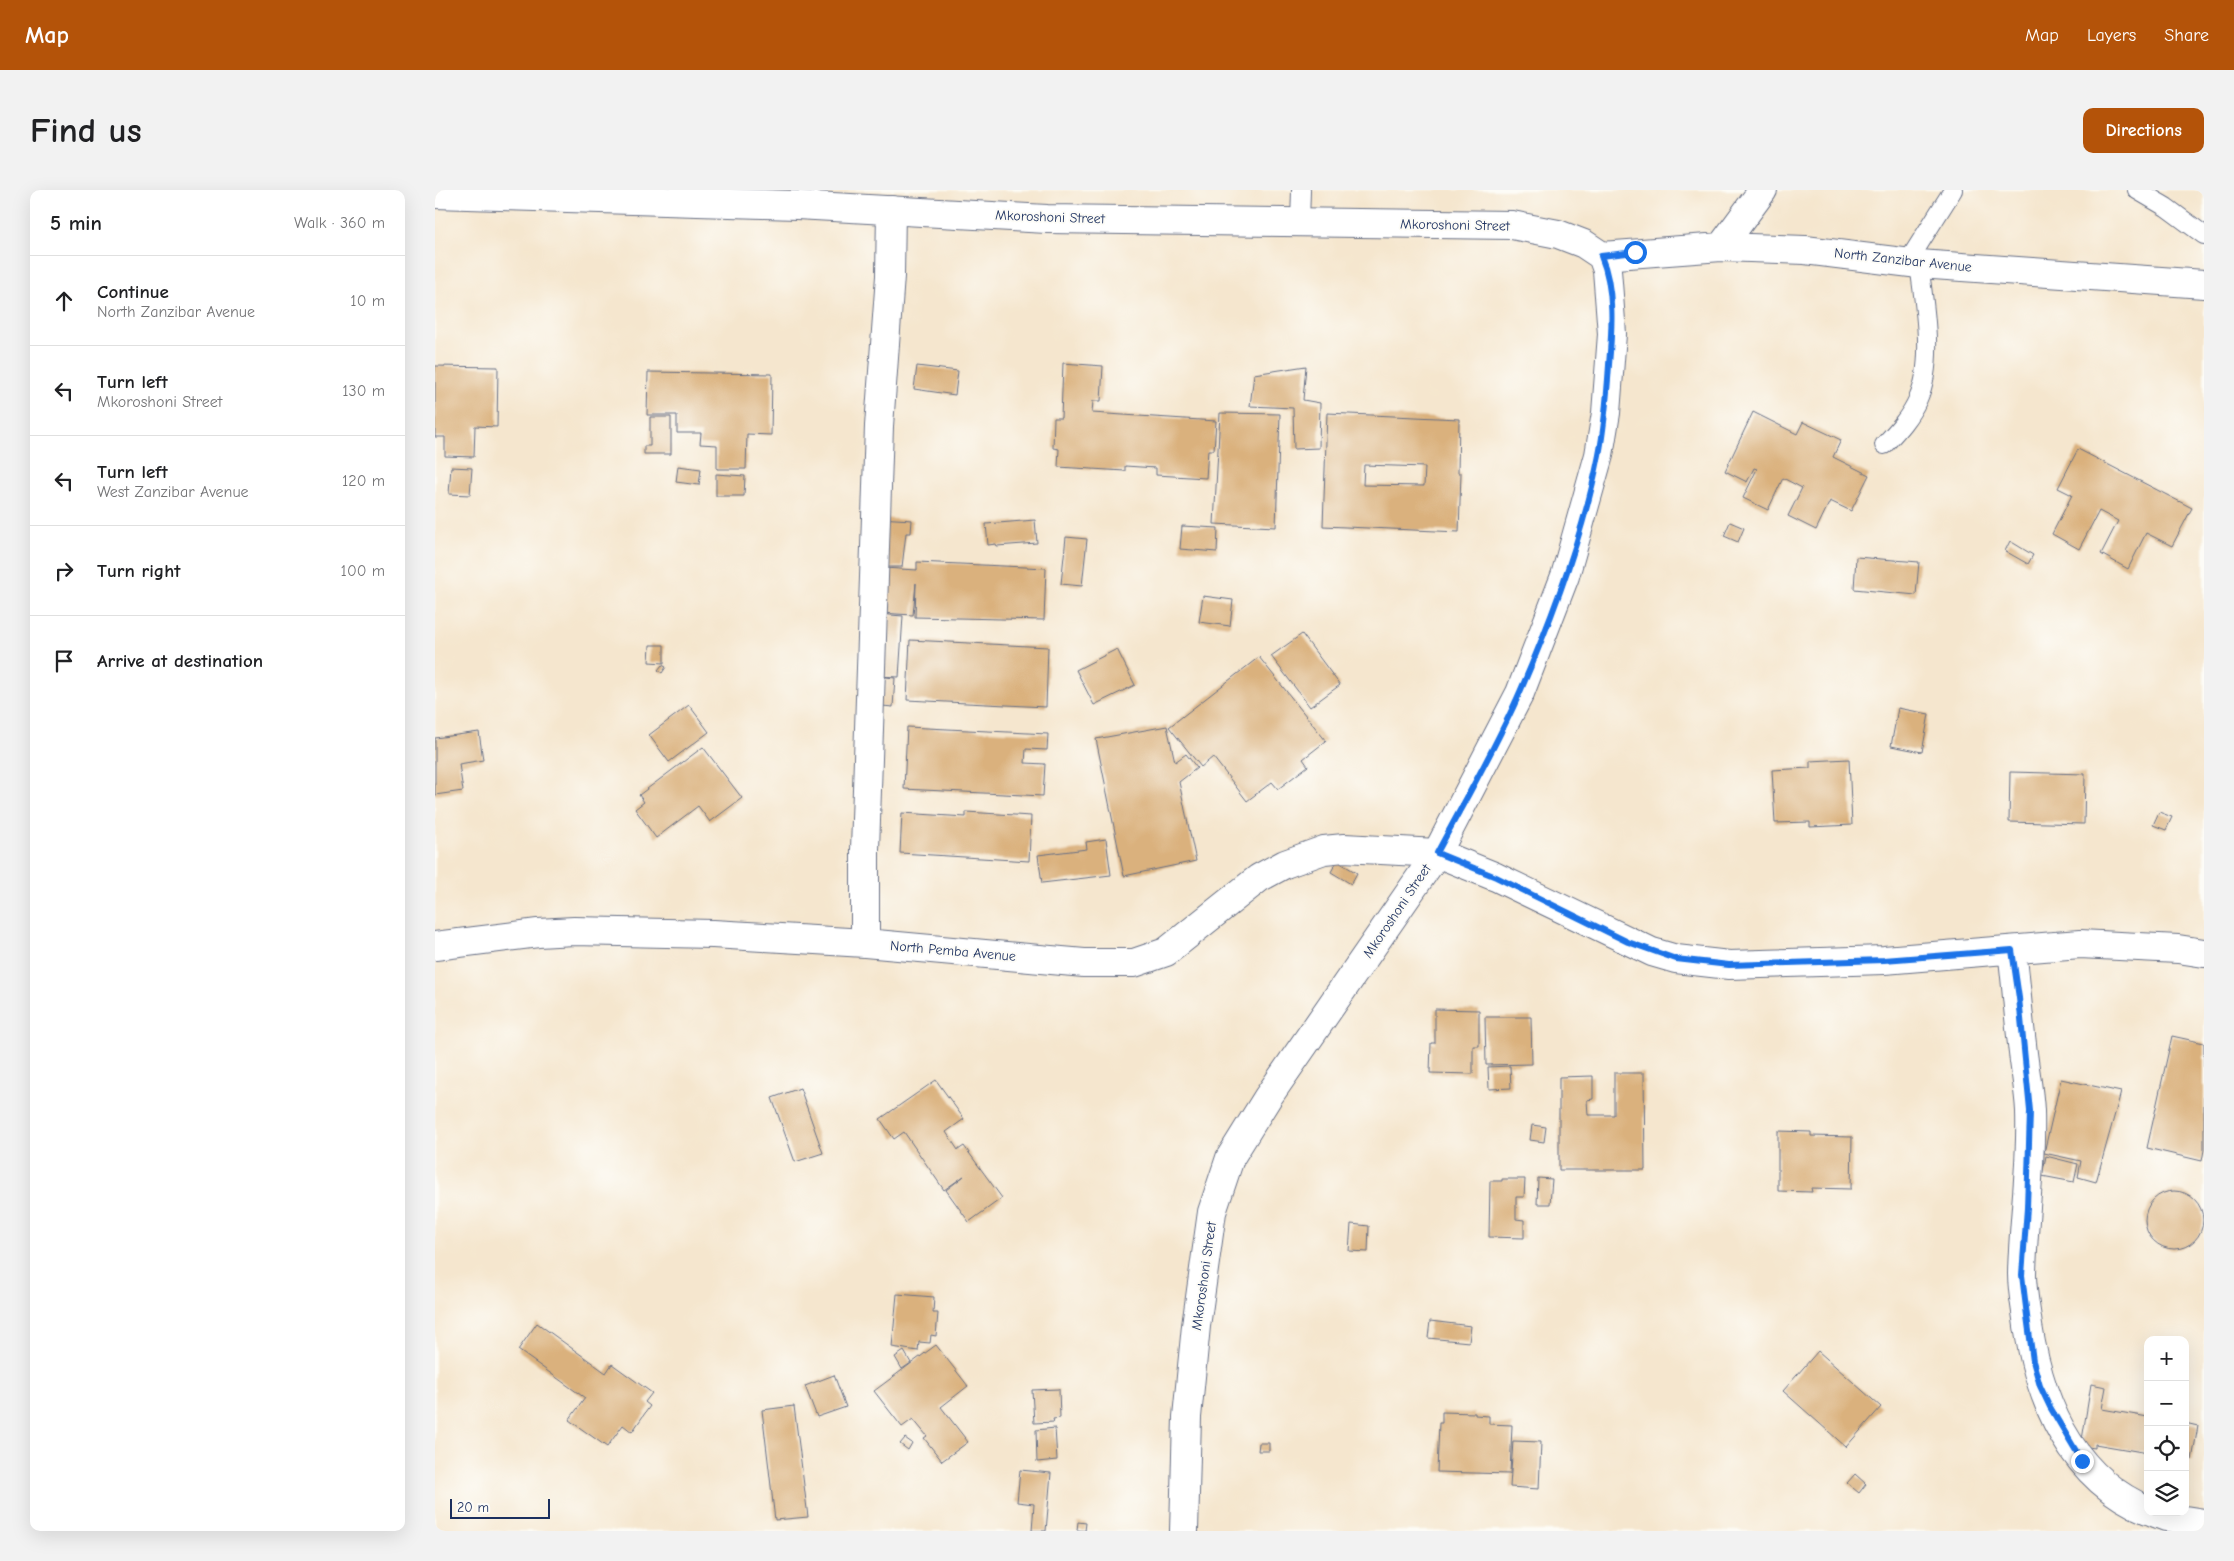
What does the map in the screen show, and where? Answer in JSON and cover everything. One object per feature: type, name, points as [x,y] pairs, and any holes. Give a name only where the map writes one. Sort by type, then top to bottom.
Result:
[{"type":"street","points":[[1721,246],[1763,190]]},
{"type":"street","name":"Mkoroshoni Street","points":[[435,194],[543,194],[1047,219],[1512,225],[1557,234],[1584,244],[1601,256],[1607,270],[1612,334],[1606,413],[1599,456],[1587,505],[1565,576],[1520,693],[1437,853],[1268,1098],[1230,1158],[1212,1212],[1196,1326],[1187,1417],[1184,1531]]},
{"type":"street","points":[[865,943],[865,850],[879,426],[890,276],[891,210]]},
{"type":"street","name":"North Zanzibar Avenue","points":[[1601,256],[1721,246],[1805,250],[1913,264],[2204,284]]},
{"type":"street","name":"North Pemba Avenue","points":[[435,946],[538,932],[713,934],[865,943],[1084,963],[1134,963],[1166,952],[1259,878],[1305,856],[1324,850],[1343,848],[1437,853],[1496,877],[1628,942],[1676,959],[1729,965],[1884,960],[2081,944],[2177,949],[2204,953]]},
{"type":"street","points":[[2012,950],[2019,998],[2030,1111],[2027,1208],[2022,1275],[2033,1361],[2050,1407],[2082,1461],[2097,1479],[2114,1492],[2144,1508]]},
{"type":"street","points":[[2150,1516],[2151,1531]]},
{"type":"street","points":[[2163,1516],[2204,1524]]},
{"type":"lane","points":[[1300,222],[1301,190]]},
{"type":"lane","points":[[1883,445],[1902,425],[1919,398],[1927,357],[1926,322],[1913,264],[1953,190]]},
{"type":"lane","points":[[2137,190],[2166,207],[2204,235]]},
{"type":"building","points":[[1063,363],[1103,366],[1101,401],[1093,401],[1092,413],[1216,421],[1214,450],[1208,450],[1206,478],[1156,475],[1156,468],[1125,466],[1125,471],[1058,467],[1059,449],[1053,448],[1054,418],[1061,418]]},
{"type":"building","points":[[435,366],[498,367],[497,427],[475,426],[474,457],[445,456],[445,437],[435,437]]},
{"type":"building","points":[[917,366],[958,371],[955,395],[914,389]]},
{"type":"building","points":[[1306,366],[1303,400],[1320,403],[1319,448],[1294,449],[1293,408],[1250,406],[1254,374]]},
{"type":"building","points":[[648,372],[772,374],[771,435],[747,434],[746,469],[717,469],[717,445],[700,444],[701,433],[677,433],[677,415],[647,415]]},
{"type":"building","points":[[1753,412],[1797,434],[1803,422],[1841,440],[1833,457],[1869,475],[1851,511],[1830,501],[1816,530],[1788,516],[1802,488],[1783,478],[1768,510],[1743,498],[1757,469],[1754,468],[1747,482],[1725,471]]},
{"type":"building","points":[[1220,413],[1280,414],[1276,527],[1214,524]]},
{"type":"building","points":[[1327,413],[1459,419],[1458,473],[1461,473],[1459,532],[1323,526]],"holes":[[[1364,465],[1425,467],[1424,486],[1363,485]]]},
{"type":"building","points":[[650,417],[671,417],[671,454],[644,454],[644,446],[650,446]]},
{"type":"building","points":[[2078,449],[2192,508],[2172,546],[2146,533],[2128,569],[2101,554],[2118,521],[2099,511],[2079,549],[2052,534],[2072,495],[2058,488]]},
{"type":"building","points":[[678,466],[701,469],[699,485],[676,482]]},
{"type":"building","points":[[451,467],[472,468],[470,495],[449,494]]},
{"type":"building","points":[[716,474],[745,476],[744,496],[716,496]]},
{"type":"building","points":[[879,518],[912,520],[911,533],[906,533],[902,567],[877,567]]},
{"type":"building","points":[[1035,520],[1037,543],[988,545],[986,524]]},
{"type":"building","points":[[1730,522],[1744,528],[1738,542],[1724,536]]},
{"type":"building","points":[[1182,526],[1218,528],[1217,552],[1180,549]]},
{"type":"building","points":[[1066,537],[1087,539],[1082,586],[1061,584]]},
{"type":"building","points":[[2010,541],[2033,555],[2028,564],[2005,551]]},
{"type":"building","points":[[1856,557],[1919,562],[1916,595],[1854,589]]},
{"type":"building","points":[[917,562],[1046,568],[1044,620],[915,617],[916,583],[913,615],[881,613],[883,568],[917,570]]},
{"type":"building","points":[[1203,596],[1233,600],[1230,626],[1199,622]]},
{"type":"building","points":[[878,614],[903,616],[899,677],[874,676]]},
{"type":"building","points":[[1302,634],[1340,685],[1310,707],[1271,656]]},
{"type":"building","points":[[910,640],[1048,647],[1046,707],[907,700]]},
{"type":"building","points":[[650,645],[664,645],[664,663],[649,662]]},
{"type":"building","points":[[1117,649],[1135,685],[1094,705],[1076,670]]},
{"type":"building","points":[[1259,657],[1326,741],[1303,759],[1308,766],[1278,789],[1272,782],[1247,801],[1213,757],[1201,767],[1169,727]]},
{"type":"building","points":[[662,665],[666,667],[662,673],[658,670]]},
{"type":"building","points":[[877,676],[895,678],[893,707],[872,705]]},
{"type":"building","points":[[689,705],[709,732],[669,762],[649,735]]},
{"type":"building","points":[[1898,708],[1929,714],[1922,752],[1891,746]]},
{"type":"building","points":[[1167,726],[1175,762],[1186,754],[1197,768],[1179,782],[1196,861],[1124,876],[1096,739]]},
{"type":"building","points":[[907,727],[1048,734],[1047,750],[1026,749],[1025,763],[1045,764],[1043,796],[904,789]]},
{"type":"building","points":[[479,732],[483,760],[459,764],[463,791],[435,795],[435,738]]},
{"type":"building","points":[[703,747],[742,798],[710,822],[698,806],[656,838],[635,809],[644,802],[639,795]]},
{"type":"building","points":[[1849,759],[1852,825],[1810,827],[1810,822],[1775,823],[1772,770],[1810,768],[1810,761]]},
{"type":"building","points":[[2010,772],[2085,774],[2084,824],[2009,822]]},
{"type":"building","points":[[966,812],[1031,816],[1029,861],[900,853],[902,813],[966,817]]},
{"type":"building","points":[[2159,812],[2172,817],[2166,830],[2153,825]]},
{"type":"building","points":[[1106,839],[1111,875],[1042,883],[1038,855],[1087,849],[1086,842]]},
{"type":"building","points":[[1337,861],[1357,873],[1351,884],[1331,872]]},
{"type":"building","points":[[1435,1009],[1479,1010],[1479,1046],[1473,1046],[1473,1074],[1430,1073],[1431,1043],[1435,1043]]},
{"type":"building","points":[[1485,1017],[1531,1017],[1532,1064],[1486,1065]]},
{"type":"building","points":[[2172,1036],[2204,1043],[2204,1150],[2202,1161],[2147,1148]]},
{"type":"building","points":[[1510,1066],[1511,1088],[1489,1089],[1488,1067]]},
{"type":"building","points":[[1614,1073],[1644,1073],[1645,1170],[1559,1170],[1559,1077],[1593,1076],[1593,1099],[1587,1100],[1588,1115],[1614,1115]]},
{"type":"building","points":[[2061,1079],[2121,1092],[2096,1182],[2078,1177],[2081,1161],[2044,1153]]},
{"type":"building","points":[[936,1080],[964,1119],[946,1132],[958,1150],[964,1146],[1002,1198],[969,1222],[946,1190],[964,1176],[944,1190],[904,1132],[894,1139],[880,1119]]},
{"type":"building","points":[[800,1088],[823,1153],[795,1162],[772,1098]]},
{"type":"building","points":[[1532,1125],[1546,1127],[1544,1142],[1530,1140]]},
{"type":"building","points":[[1778,1131],[1811,1132],[1811,1136],[1852,1137],[1851,1189],[1811,1188],[1812,1192],[1778,1191]]},
{"type":"building","points":[[2046,1156],[2078,1164],[2074,1182],[2042,1176]]},
{"type":"building","points":[[1538,1178],[1552,1179],[1550,1204],[1537,1204]]},
{"type":"building","points":[[1502,1179],[1525,1179],[1524,1197],[1516,1197],[1516,1219],[1524,1220],[1524,1238],[1489,1237],[1490,1181],[1502,1181]]},
{"type":"building","points":[[2174,1191],[2185,1193],[2198,1204],[2203,1220],[2201,1231],[2190,1244],[2174,1249],[2163,1247],[2150,1236],[2145,1220],[2147,1209],[2158,1196]]},
{"type":"building","points":[[1351,1224],[1369,1226],[1368,1252],[1349,1251]]},
{"type":"building","points":[[897,1294],[934,1297],[933,1313],[938,1313],[936,1336],[931,1335],[930,1343],[919,1342],[918,1351],[892,1347]]},
{"type":"building","points":[[1430,1321],[1471,1326],[1469,1342],[1428,1338]]},
{"type":"building","points":[[537,1323],[606,1373],[612,1364],[652,1393],[645,1402],[650,1406],[632,1432],[623,1425],[607,1447],[569,1420],[585,1398],[518,1350]]},
{"type":"building","points":[[936,1345],[968,1386],[941,1407],[968,1442],[942,1461],[924,1438],[927,1436],[913,1419],[902,1427],[874,1391]]},
{"type":"building","points":[[904,1351],[911,1363],[902,1369],[895,1357]]},
{"type":"building","points":[[1818,1351],[1881,1407],[1846,1447],[1783,1391]]},
{"type":"building","points":[[834,1375],[846,1407],[817,1417],[805,1386]]},
{"type":"building","points":[[2091,1384],[2106,1387],[2102,1409],[2144,1416],[2144,1452],[2095,1444],[2095,1448],[2081,1446]]},
{"type":"building","points":[[1059,1389],[1060,1418],[1053,1419],[1054,1422],[1034,1423],[1032,1390]]},
{"type":"building","points":[[794,1406],[808,1517],[775,1520],[762,1410]]},
{"type":"building","points":[[1442,1412],[1475,1413],[1475,1415],[1489,1416],[1489,1424],[1512,1425],[1510,1474],[1437,1472],[1439,1423],[1442,1423]]},
{"type":"building","points":[[2189,1424],[2198,1426],[2192,1460],[2189,1460]]},
{"type":"building","points":[[1055,1428],[1057,1460],[1037,1462],[1036,1430]]},
{"type":"building","points":[[905,1438],[912,1443],[908,1450],[900,1444]]},
{"type":"building","points":[[1513,1441],[1541,1442],[1539,1489],[1510,1487]]},
{"type":"building","points":[[1259,1443],[1269,1443],[1269,1451],[1258,1451]]},
{"type":"building","points":[[1020,1470],[1051,1473],[1046,1531],[1032,1531],[1034,1504],[1017,1502]]},
{"type":"building","points":[[1855,1474],[1866,1484],[1859,1493],[1847,1483]]},
{"type":"building","points":[[1078,1522],[1086,1523],[1085,1531],[1077,1530]]},
{"type":"route","points":[[1635,252],[1601,256],[1607,270],[1612,334],[1606,413],[1599,456],[1587,505],[1565,576],[1520,693],[1437,853],[1471,866],[1554,904],[1628,942],[1676,959],[1729,965],[1884,960],[1953,953],[2012,950],[2019,998],[2021,1041],[2030,1111],[2027,1208],[2022,1275],[2033,1361],[2040,1386],[2050,1407],[2082,1461]]}]
